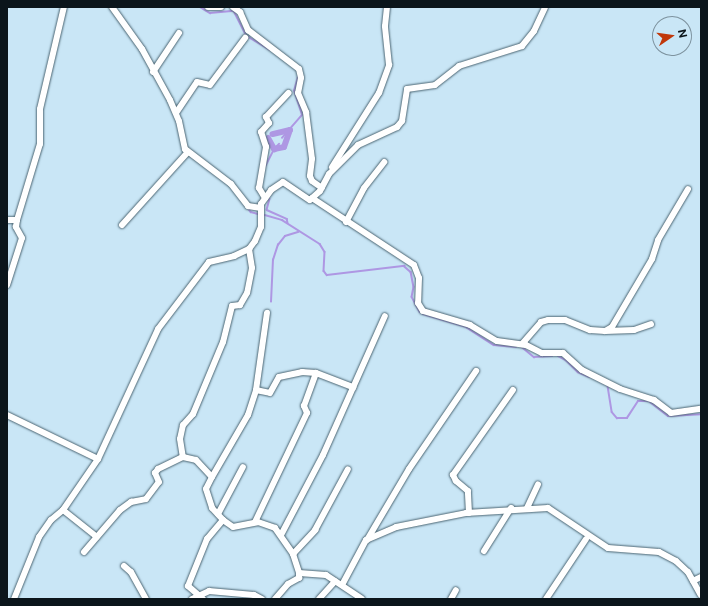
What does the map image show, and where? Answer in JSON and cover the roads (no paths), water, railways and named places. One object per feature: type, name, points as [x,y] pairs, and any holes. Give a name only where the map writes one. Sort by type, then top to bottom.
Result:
[{"type":"street","points":[[7,285],[22,238],[16,227],[17,220],[40,144],[40,109],[64,7]]},
{"type":"street","points":[[112,7],[142,49],[153,72],[176,112],[185,149],[231,184],[248,206],[261,208]]},
{"type":"street","points":[[208,7],[221,7]]},
{"type":"street","points":[[233,7],[240,12],[248,30],[299,69],[301,78],[298,93],[306,112],[312,159],[310,176],[312,181],[322,188]]},
{"type":"street","points":[[312,198],[322,188],[329,174],[379,93],[389,65],[384,26],[387,7]]},
{"type":"street","points":[[329,174],[358,145],[397,127],[402,121],[407,89],[435,85],[458,66],[522,46],[534,31],[545,7]]},
{"type":"street","points":[[153,72],[178,33]]},
{"type":"street","points":[[176,112],[197,82],[210,85],[245,38]]},
{"type":"street","points":[[265,198],[259,188],[266,147],[261,132],[269,123],[266,117],[288,93]]},
{"type":"street","points":[[122,225],[188,152]]},
{"type":"street","points":[[346,222],[364,188],[384,162]]},
{"type":"street","points":[[14,599],[39,537],[51,520],[63,510],[98,458],[136,371],[164,320],[209,262],[234,256],[249,249],[261,227],[261,208],[265,198],[283,182],[310,200],[312,198],[346,222],[397,252],[414,265],[419,278],[418,303],[423,311],[470,325],[497,341],[522,344],[536,352],[567,355],[582,370],[612,382],[620,389],[654,400],[672,412],[701,408]]},
{"type":"street","points":[[605,331],[612,327],[648,266],[658,240],[688,188]]},
{"type":"street","points":[[7,220],[17,220]]},
{"type":"street","points":[[183,457],[180,439],[183,425],[192,414],[224,342],[232,306],[240,305],[247,292],[252,268],[249,249]]},
{"type":"street","points":[[267,313],[256,390],[248,416],[206,489],[212,508],[223,520],[233,527],[255,522],[275,528],[293,554],[299,573],[299,578],[288,584],[274,599]]},
{"type":"street","points":[[281,535],[323,456],[386,316]]},
{"type":"street","points":[[522,344],[541,322],[548,320],[564,320],[590,330],[605,331],[634,330],[652,324]]},
{"type":"street","points":[[342,585],[366,540],[409,468],[476,370]]},
{"type":"street","points":[[256,390],[272,392],[279,377],[296,373],[316,373],[354,387]]},
{"type":"street","points":[[255,522],[307,413],[304,406],[316,373]]},
{"type":"street","points":[[470,513],[468,491],[456,481],[454,475],[513,390]]},
{"type":"street","points":[[7,415],[98,458]]},
{"type":"street","points":[[84,552],[126,505],[142,498],[146,499],[159,482],[155,472],[158,469],[183,457],[196,460],[212,477]]},
{"type":"street","points":[[218,514],[243,467]]},
{"type":"street","points":[[293,554],[315,530],[348,469]]},
{"type":"street","points":[[527,508],[538,484]]},
{"type":"street","points":[[366,540],[396,527],[470,513],[511,508],[548,508],[608,548],[659,552],[676,561],[688,572],[701,595]]},
{"type":"street","points":[[484,551],[511,508]]},
{"type":"street","points":[[63,510],[97,537]]},
{"type":"street","points":[[201,597],[188,586],[207,539],[223,520]]},
{"type":"street","points":[[546,599],[586,538]]},
{"type":"street","points":[[124,566],[131,572],[146,599]]},
{"type":"street","points":[[299,573],[326,575],[362,599]]},
{"type":"street","points":[[693,581],[701,577]]},
{"type":"street","points":[[319,599],[335,581]]},
{"type":"street","points":[[451,599],[456,590]]},
{"type":"street","points":[[192,599],[201,597],[209,591],[231,592],[262,599]]},
{"type":"waterway","points":[[200,7],[210,13],[234,11],[247,36],[270,50]]},
{"type":"waterway","points":[[282,138],[302,115],[294,91],[298,77]]},
{"type":"waterway","points":[[268,138],[274,149],[284,147],[290,130],[272,134]]},
{"type":"waterway","points":[[265,167],[274,149],[279,144]]},
{"type":"waterway","points":[[270,199],[267,210],[287,219],[288,223]]},
{"type":"waterway","points":[[248,208],[251,212],[258,214]]},
{"type":"waterway","points":[[265,215],[282,220],[320,244],[325,252],[324,271],[327,275],[404,266],[411,272],[414,287],[412,297],[420,312]]},
{"type":"waterway","points":[[271,302],[273,260],[278,245],[285,236],[298,232]]},
{"type":"waterway","points":[[423,314],[466,327],[494,345],[516,347]]},
{"type":"waterway","points":[[522,347],[534,357],[552,356]]},
{"type":"waterway","points":[[558,356],[566,360],[578,372],[589,377]]},
{"type":"waterway","points":[[608,386],[612,412],[617,418],[627,418],[638,401],[649,401],[668,416],[701,414]]}]
